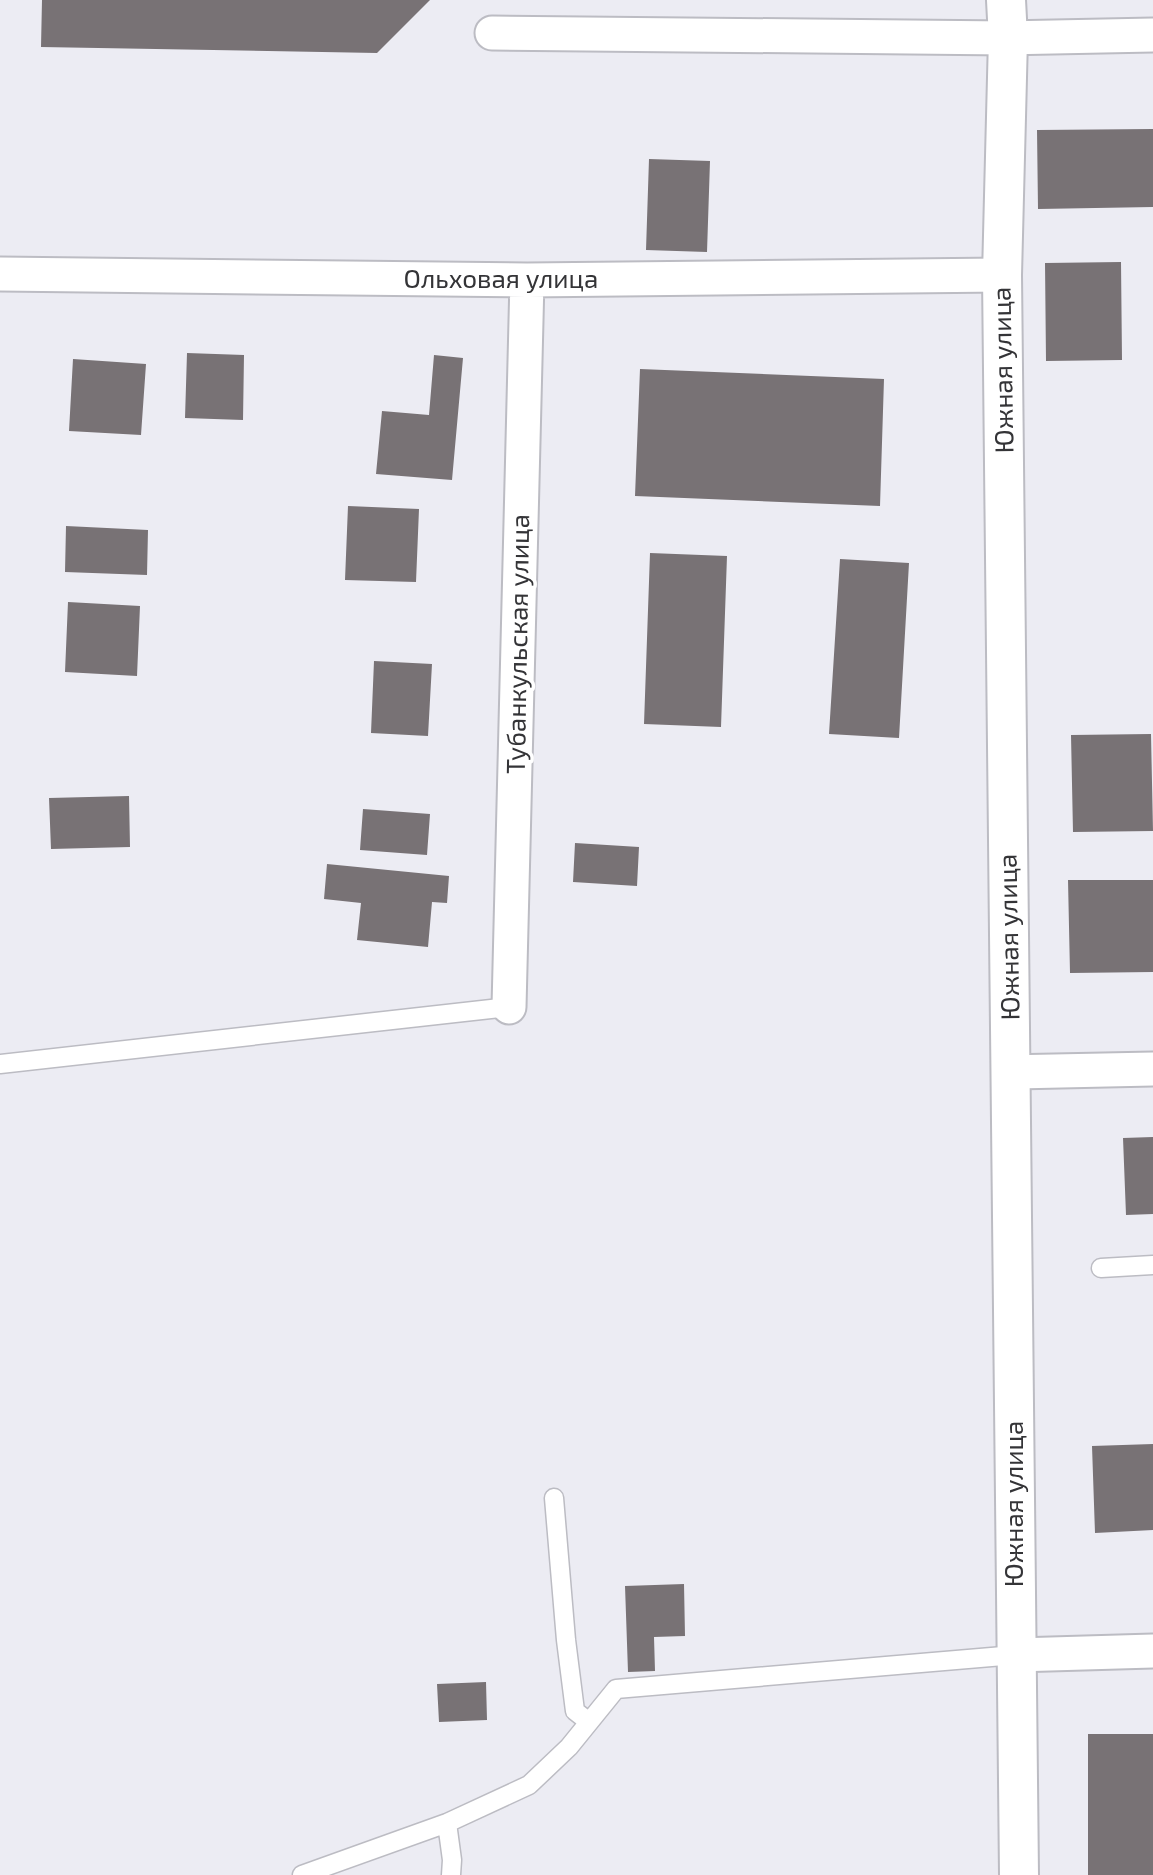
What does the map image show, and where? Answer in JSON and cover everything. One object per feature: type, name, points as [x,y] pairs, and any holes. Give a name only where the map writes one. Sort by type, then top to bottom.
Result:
[{"type":"street","name":"Южная улица","points":[[1006,0],[1002,275],[1018,1875]]},
{"type":"street","points":[[492,33],[1007,38],[1153,35]]},
{"type":"street","name":"Ольховая улица","points":[[0,274],[527,280],[1002,275]]},
{"type":"street","name":"Тубанкульская улица","points":[[509,1007],[527,280]]},
{"type":"street","points":[[1010,1072],[1153,1069]]},
{"type":"street","points":[[1015,1655],[1153,1651]]},
{"type":"lane","points":[[0,1064],[509,1007]]},
{"type":"lane","points":[[1101,1268],[1153,1265]]},
{"type":"lane","points":[[554,1498],[575,1711],[589,1722]]},
{"type":"lane","points":[[302,1875],[447,1822],[530,1785],[569,1748],[616,1689],[1015,1655]]},
{"type":"lane","points":[[447,1822],[452,1860],[451,1875]]},
{"type":"building","points":[[42,0],[430,0],[377,53],[41,47]]},
{"type":"building","points":[[1153,129],[1153,207],[1038,209],[1037,130]]},
{"type":"building","points":[[649,159],[710,161],[707,252],[646,250]]},
{"type":"building","points":[[1121,262],[1122,360],[1046,361],[1045,263]]},
{"type":"building","points":[[187,353],[244,355],[243,420],[185,418]]},
{"type":"building","points":[[434,355],[463,358],[452,480],[376,474],[382,411],[429,415]]},
{"type":"building","points":[[73,359],[146,364],[141,435],[69,431]]},
{"type":"building","points":[[640,369],[884,379],[880,506],[635,496]]},
{"type":"building","points":[[348,506],[419,509],[416,582],[345,580]]},
{"type":"building","points":[[66,526],[148,530],[147,575],[65,572]]},
{"type":"building","points":[[650,553],[727,556],[721,727],[644,724]]},
{"type":"building","points":[[840,559],[909,563],[899,738],[829,734]]},
{"type":"building","points":[[68,602],[140,606],[137,676],[65,672]]},
{"type":"building","points":[[374,661],[432,664],[428,736],[371,733]]},
{"type":"building","points":[[1151,734],[1153,831],[1073,832],[1071,735]]},
{"type":"building","points":[[129,796],[130,847],[51,849],[49,798]]},
{"type":"building","points":[[363,809],[430,814],[427,855],[360,850]]},
{"type":"building","points":[[575,843],[639,847],[637,886],[573,882]]},
{"type":"building","points":[[327,864],[449,876],[447,903],[432,902],[428,947],[357,940],[361,903],[324,899]]},
{"type":"building","points":[[1068,880],[1153,880],[1153,972],[1070,973]]},
{"type":"building","points":[[1153,1137],[1153,1214],[1126,1215],[1123,1138]]},
{"type":"building","points":[[1153,1444],[1153,1530],[1095,1533],[1092,1446]]},
{"type":"building","points":[[684,1584],[685,1636],[654,1637],[655,1671],[628,1672],[625,1586]]},
{"type":"building","points":[[486,1682],[487,1720],[439,1722],[437,1684]]},
{"type":"building","points":[[1088,1734],[1153,1734],[1153,1875],[1088,1875]]}]
